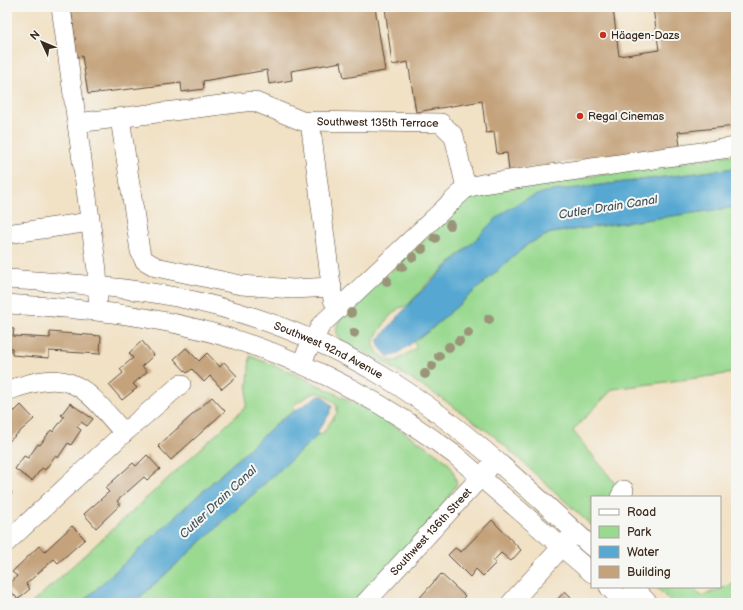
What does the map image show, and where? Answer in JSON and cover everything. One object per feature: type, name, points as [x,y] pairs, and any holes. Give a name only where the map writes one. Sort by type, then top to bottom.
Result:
[{"type":"street","points":[[61,7],[98,286],[98,311]]},
{"type":"street","name":"Southwest 135th Terrace","points":[[77,123],[253,101],[280,114],[302,121],[441,123],[454,136],[466,188]]},
{"type":"street","points":[[120,118],[140,251],[144,260],[156,267],[242,285],[293,289],[332,287]]},
{"type":"street","points":[[310,121],[333,301],[337,309]]},
{"type":"street","points":[[301,363],[321,325],[466,188],[482,184],[736,147]]},
{"type":"street","points":[[7,234],[90,222]]},
{"type":"street","name":"Southwest 92nd Avenue","points":[[7,279],[98,286],[176,297],[230,310],[289,331],[312,341],[382,376],[455,427],[496,461],[591,546]]},
{"type":"street","name":"Southwest 92nd Avenue","points":[[7,304],[98,311],[146,318],[196,328],[238,340],[301,363],[344,383],[401,417],[456,455],[561,548],[591,572]]},
{"type":"street","points":[[7,391],[45,381],[69,382],[82,388],[96,400],[124,433]]},
{"type":"street","points":[[7,542],[124,433],[181,384]]},
{"type":"street","name":"Southwest 136th Street","points":[[365,603],[496,461]]},
{"type":"street","points":[[511,603],[575,532]]},
{"type":"street","points":[[610,588],[624,603]]},
{"type":"street","points":[[634,588],[648,603]]},
{"type":"green space","points":[[736,154],[736,168],[545,192],[499,216],[430,281],[407,306],[399,308],[389,317],[376,336],[373,344],[378,353],[389,361],[396,361],[416,348],[414,341],[429,331],[528,244],[551,233],[736,207],[736,377],[734,373],[613,389],[573,431],[618,487],[614,496],[591,496],[591,525],[494,436],[440,397],[378,359],[341,340],[336,331],[339,320],[473,194]]},
{"type":"green space","points":[[250,356],[310,381],[367,410],[433,451],[449,464],[457,484],[438,512],[356,603],[134,603],[319,434],[322,434],[337,413],[337,406],[325,395],[316,393],[293,405],[296,410],[278,422],[81,603],[32,603],[246,407]]},
{"type":"green space","points":[[736,583],[736,603],[672,603],[657,588],[695,588],[701,596]]},
{"type":"water","name":"Cutler Drain Canal","points":[[736,168],[736,207],[551,233],[528,244],[429,331],[395,355],[388,357],[379,346],[378,341],[421,292],[495,220],[509,208],[520,202],[545,192]]},
{"type":"water","name":"Cutler Drain Canal","points":[[318,396],[323,396],[332,406],[330,413],[317,432],[319,434],[134,603],[81,603],[278,422]]},
{"type":"building","points":[[71,7],[288,7],[289,10],[305,7],[375,7],[385,71],[344,78],[341,62],[291,71],[292,80],[269,84],[267,70],[203,81],[204,89],[182,92],[181,83],[88,94],[82,56],[77,57]]},
{"type":"building","points":[[385,7],[611,7],[613,9],[619,56],[659,50],[653,8],[736,7],[736,126],[678,132],[680,146],[509,171],[507,153],[497,154],[494,132],[486,133],[482,101],[416,112],[408,62],[392,65]]},
{"type":"building","points":[[7,328],[14,329],[13,336],[50,338],[50,332],[101,336],[100,354],[49,351],[49,358],[12,355],[12,348],[7,348]]},
{"type":"building","points":[[142,341],[154,355],[142,366],[147,372],[133,384],[137,388],[122,400],[109,385],[123,373],[120,369],[133,358],[129,353]]},
{"type":"building","points":[[186,348],[199,361],[207,353],[220,367],[224,362],[237,376],[222,389],[210,376],[204,382],[192,369],[187,373],[174,359]]},
{"type":"building","points":[[212,397],[225,411],[171,460],[158,446]]},
{"type":"building","points":[[70,403],[93,419],[87,426],[81,422],[77,427],[81,430],[71,445],[68,443],[58,458],[55,456],[45,470],[42,468],[32,481],[15,469],[24,456],[28,458],[51,430],[53,432],[64,417],[61,415]]},
{"type":"building","points":[[21,405],[34,419],[7,443],[7,414],[12,410],[15,411]]},
{"type":"building","points":[[147,455],[160,469],[147,480],[144,477],[117,501],[120,505],[96,528],[84,514],[109,492],[105,488],[133,463],[136,466]]},
{"type":"building","points":[[7,487],[12,493],[7,498]]},
{"type":"building","points":[[492,520],[521,550],[511,561],[501,553],[493,561],[496,563],[483,576],[476,569],[470,577],[448,555],[455,548],[461,552]]},
{"type":"building","points":[[72,526],[85,539],[58,563],[54,559],[26,584],[30,589],[18,599],[7,587],[17,576],[12,572],[39,546],[44,552]]},
{"type":"building","points":[[441,574],[465,596],[458,603],[415,603]]},
{"type":"building","points":[[565,591],[577,603],[554,603]]},
{"type":"place","name":"Häagen-Dazs","points":[[603,35]]},
{"type":"place","name":"Regal Cinemas","points":[[580,116]]}]
